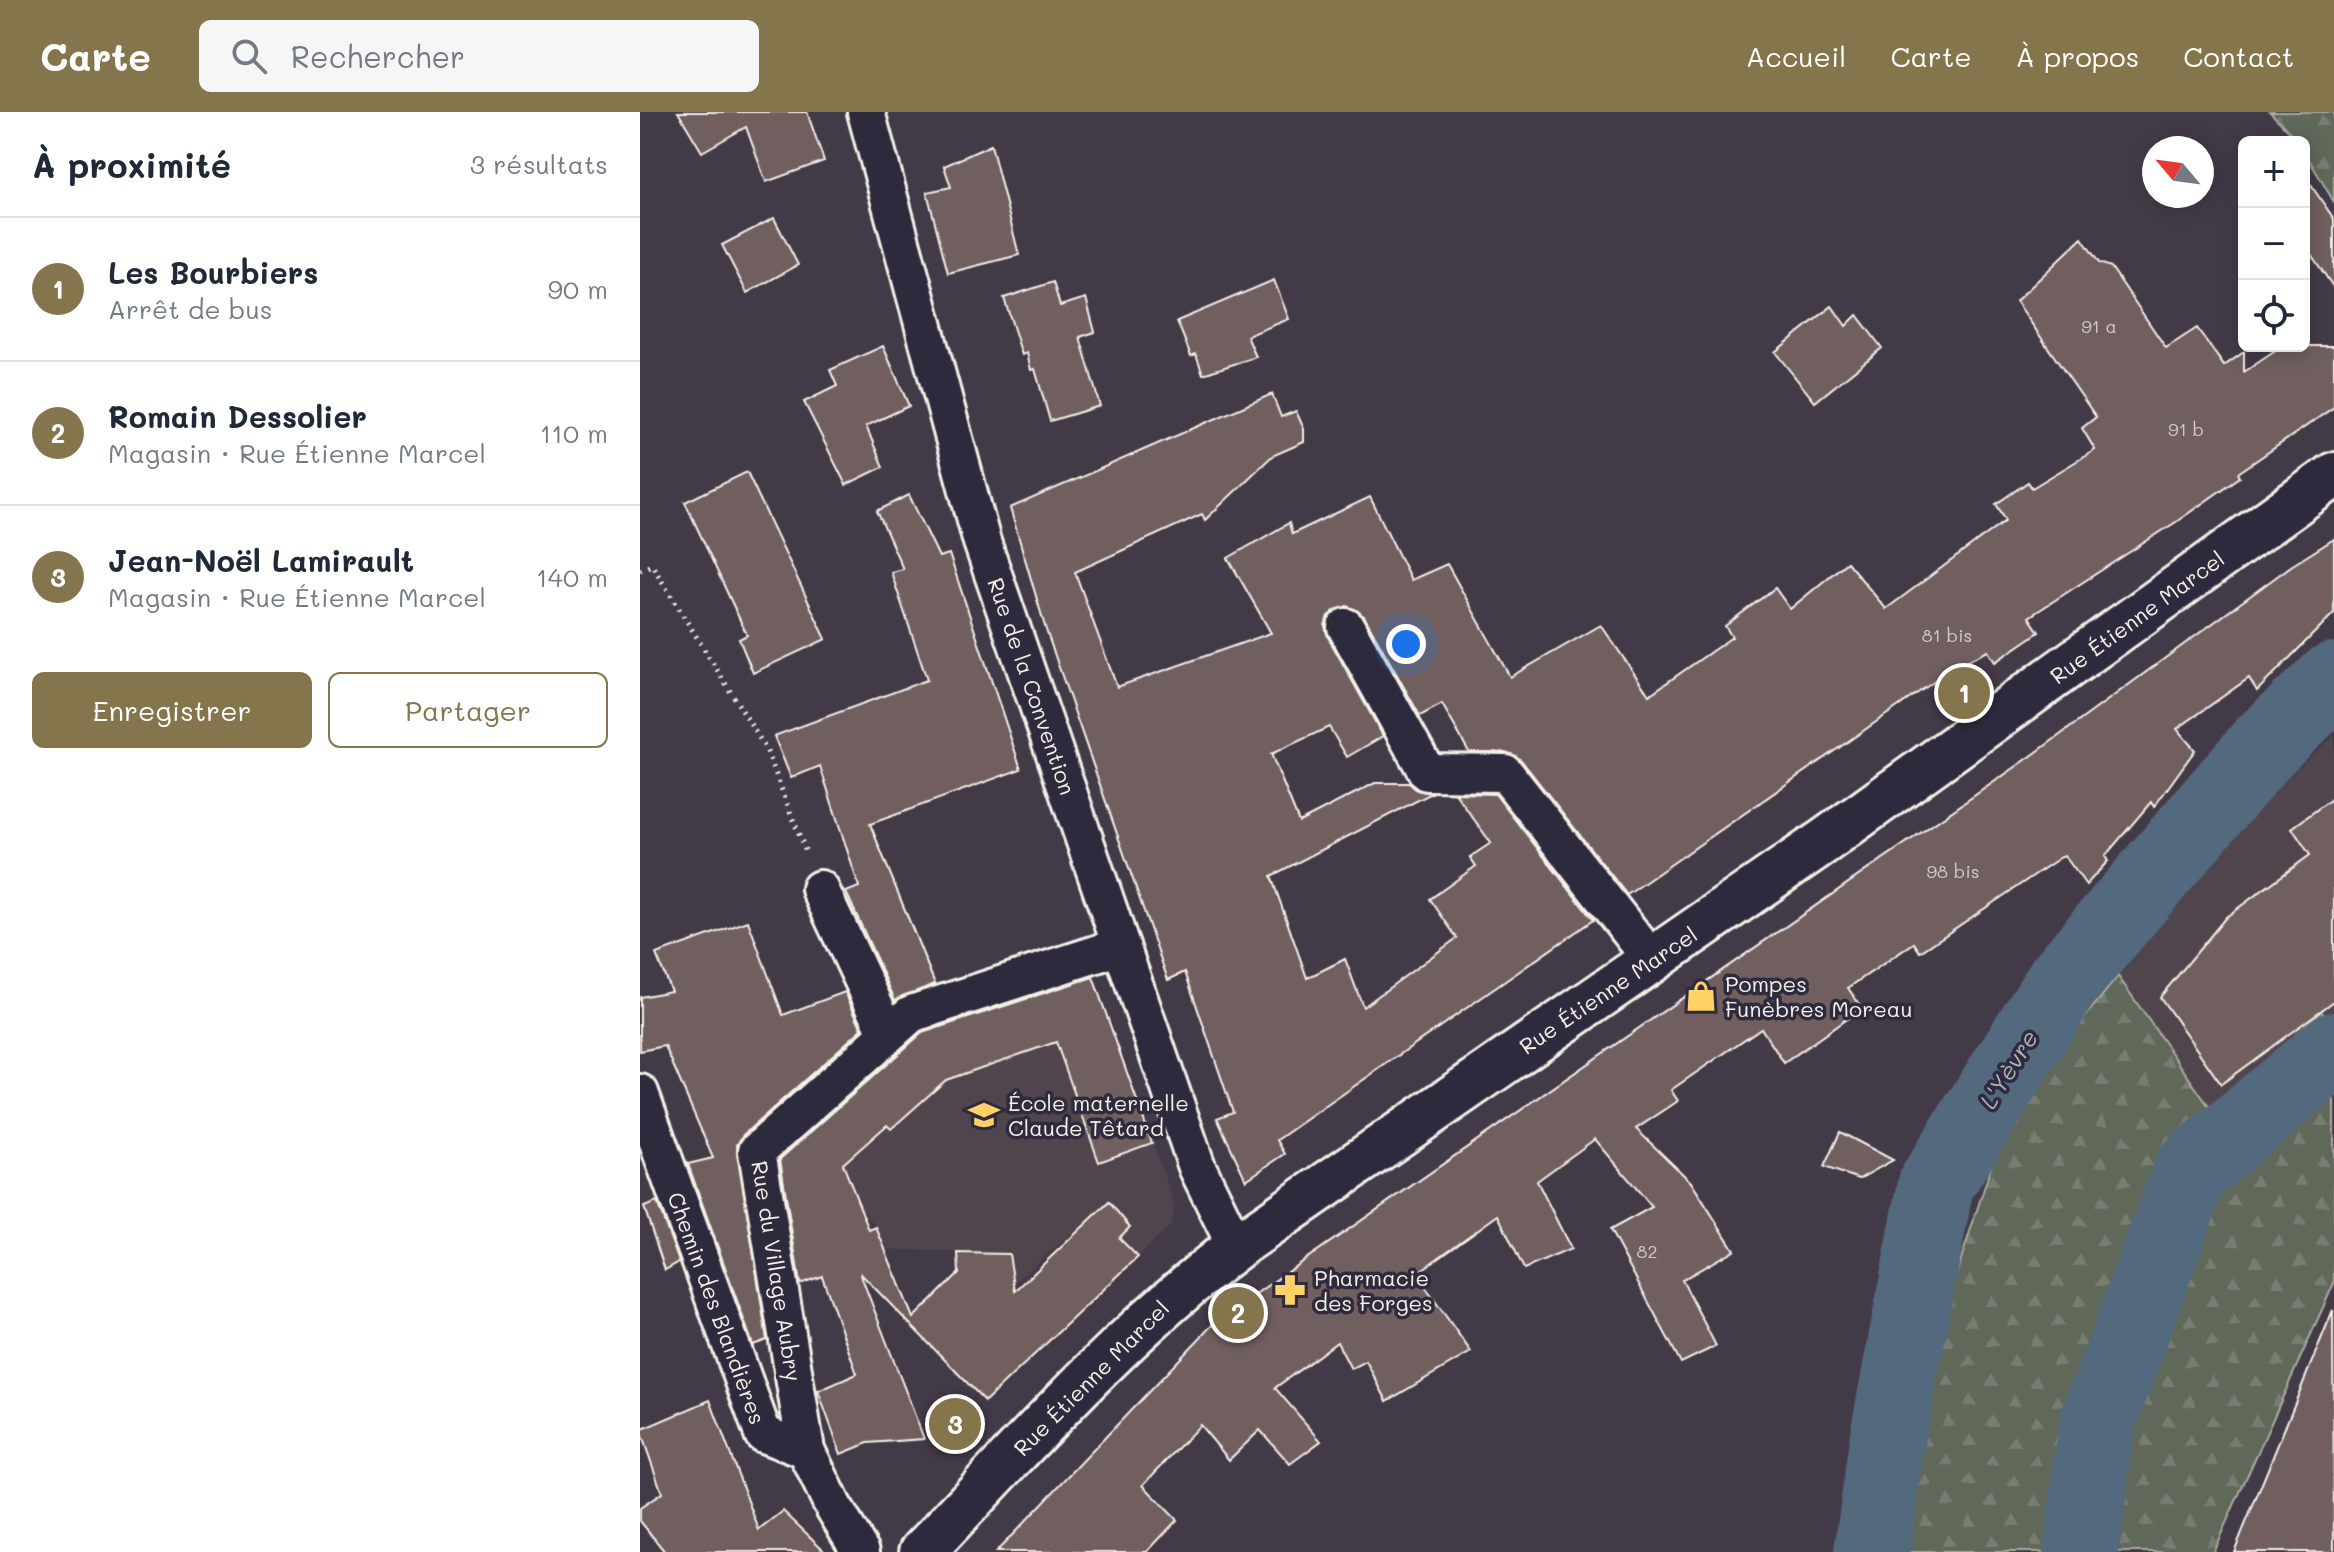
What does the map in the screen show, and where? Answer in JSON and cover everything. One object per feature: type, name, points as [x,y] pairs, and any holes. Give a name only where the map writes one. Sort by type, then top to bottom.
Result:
[{"type":"main road","name":"Rue Étienne Marcel","points":[[922,1552],[1123,1342],[1174,1294],[1236,1247],[1826,840],[2334,475]]},
{"type":"street","name":"Rue de la Convention","points":[[866,112],[982,542],[1197,1167],[1236,1247]]},
{"type":"street","points":[[1346,627],[1427,772],[1505,773],[1652,960]]},
{"type":"street","points":[[820,889],[888,1034]]},
{"type":"street","name":"Rue du Village Aubry","points":[[861,1552],[833,1506],[806,1450],[757,1151],[911,1014],[1121,946]]},
{"type":"street","name":"Chemin des Blandières","points":[[640,1093],[763,1434],[806,1450]]},
{"type":"path","points":[[640,570],[652,565],[766,749],[820,889]]},
{"type":"shaded area","points":[[2334,736],[2334,1028],[2321,1011],[2212,1112],[2118,976],[2280,784]]},
{"type":"shaded area","name":"École maternelle Claude Têtard","points":[[1091,969],[1175,1206],[1170,1226],[1138,1257],[1119,1238],[1130,1227],[1115,1209],[1096,1214],[1014,1282],[1009,1254],[885,1249],[876,1227],[860,1207],[829,1219],[798,1140],[920,1032],[920,1028]]},
{"type":"green space","points":[[2270,112],[2334,112],[2334,202],[2310,161],[2310,136],[2293,136]]},
{"type":"green space","points":[[2118,976],[2212,1111],[2321,1011],[2334,1028],[2334,1283],[2213,1552],[1902,1552],[1956,1275],[2009,1111]]},
{"type":"building","points":[[678,112],[807,112],[824,161],[766,182],[746,127],[702,152]]},
{"type":"building","points":[[991,145],[1019,255],[948,273],[927,192],[951,187],[944,166]]},
{"type":"building","points":[[2310,184],[2334,219],[2334,288],[2310,253]]},
{"type":"building","points":[[774,218],[798,265],[747,293],[722,245]]},
{"type":"building","points":[[2082,238],[2099,263],[2111,267],[2166,348],[2197,328],[2224,366],[2244,352],[2244,372],[2274,352],[2310,352],[2310,346],[2334,346],[2334,407],[2238,473],[2240,477],[2176,522],[2029,617],[2039,632],[1995,662],[1988,651],[1958,665],[1627,895],[1521,760],[1506,752],[1469,752],[1442,704],[1420,716],[1364,616],[1347,606],[1328,616],[1325,626],[1328,637],[1383,736],[1347,757],[1329,727],[1271,754],[1299,822],[1375,783],[1409,783],[1417,790],[1432,793],[1271,876],[1307,978],[1345,959],[1363,1007],[1457,938],[1430,899],[1476,866],[1470,857],[1491,843],[1455,793],[1495,794],[1593,920],[1277,1140],[1285,1154],[1246,1180],[1217,1118],[1233,1112],[1185,972],[1168,980],[1046,630],[1010,508],[1272,394],[1281,417],[1296,411],[1304,429],[1304,442],[1272,456],[1205,520],[1202,514],[1075,572],[1117,687],[1271,633],[1228,558],[1289,523],[1292,534],[1370,497],[1411,580],[1447,564],[1510,677],[1601,625],[1649,695],[1732,637],[1725,626],[1775,588],[1790,609],[1847,562],[1886,609],[2006,520],[1996,504],[2028,482],[2032,488],[2095,450],[2082,428],[2096,417],[2016,301]]},
{"type":"building","points":[[1274,280],[1289,319],[1247,336],[1256,357],[1203,374],[1196,354],[1191,356],[1177,321]]},
{"type":"building","points":[[1053,282],[1060,306],[1086,298],[1095,332],[1080,337],[1100,406],[1050,421],[1035,369],[1031,370],[1027,353],[1022,355],[1004,298]]},
{"type":"building","points":[[1832,306],[1846,326],[1857,315],[1882,348],[1815,402],[1775,352]]},
{"type":"building","points":[[883,346],[909,406],[866,426],[883,467],[846,485],[804,402],[837,386],[830,370]]},
{"type":"building","points":[[747,472],[826,639],[753,673],[739,639],[747,635],[685,502]]},
{"type":"building","points":[[909,495],[939,557],[949,554],[1021,769],[870,824],[935,984],[895,1000],[846,892],[859,887],[820,766],[791,778],[774,736],[927,680],[891,572],[903,569],[877,511]]},
{"type":"building","points":[[2334,539],[2334,613],[2257,691],[2249,678],[2177,729],[2195,750],[2154,807],[2151,802],[2105,856],[2108,861],[2086,885],[2064,855],[1920,952],[1914,943],[1848,988],[1862,1008],[1784,1063],[1761,1028],[1671,1090],[1678,1101],[1636,1129],[1691,1182],[1734,1250],[1682,1280],[1716,1346],[1681,1363],[1610,1230],[1652,1207],[1595,1139],[1537,1181],[1571,1249],[1524,1269],[1498,1215],[1416,1274],[1471,1352],[1387,1401],[1366,1361],[1351,1369],[1337,1342],[1275,1388],[1321,1441],[1290,1464],[1260,1430],[1229,1460],[1200,1425],[1143,1485],[1177,1520],[1147,1552],[996,1552],[1215,1322],[2030,757],[2291,566]]},
{"type":"building","points":[[2334,797],[2334,1001],[2221,1084],[2160,997],[2226,917],[2310,855],[2292,828]]},
{"type":"building","points":[[748,921],[783,1015],[845,992],[862,1029],[743,1135],[737,1145],[767,1340],[753,1345],[688,1164],[713,1158],[665,1046],[640,1051],[640,997],[671,991],[656,954]]},
{"type":"building","points":[[1093,977],[1152,1143],[1099,1162],[1056,1042],[946,1080],[891,1129],[887,1125],[843,1164],[869,1230],[876,1227],[913,1318],[959,1273],[958,1253],[1009,1254],[1015,1291],[1109,1202],[1130,1227],[1119,1238],[1138,1257],[985,1401],[860,1273],[924,1439],[868,1443],[841,1454],[818,1391],[857,1374],[822,1276],[800,1284],[780,1159],[922,1033]]},
{"type":"building","points":[[1840,1132],[1893,1160],[1859,1179],[1824,1167]]},
{"type":"building","points":[[657,1202],[679,1262],[665,1270],[644,1207]]},
{"type":"building","points":[[2333,1310],[2334,1552],[2234,1552]]},
{"type":"building","points":[[710,1400],[759,1530],[783,1511],[826,1552],[665,1552],[640,1521],[640,1508],[662,1493],[640,1430]]},
{"type":"waterway","name":"L'Yèvre","points":[[1872,1552],[1887,1441],[1936,1184],[2064,980],[2264,746],[2334,680]]},
{"type":"waterway","name":"L'Yèvre","points":[[2081,1552],[2097,1424],[2191,1170],[2334,1050]]},
{"type":"place","name":"Les Bourbiers","points":[[1964,693]]},
{"type":"place","name":"Pompes Funèbres Moreau","points":[[1701,996]]},
{"type":"place","name":"École maternelle Claude Têtard","points":[[984,1115]]},
{"type":"place","name":"Pharmacie des Forges","points":[[1290,1290]]},
{"type":"place","name":"Romain Dessolier","points":[[1238,1313]]},
{"type":"place","name":"Jean-Noël Lamirault","points":[[955,1424]]}]
